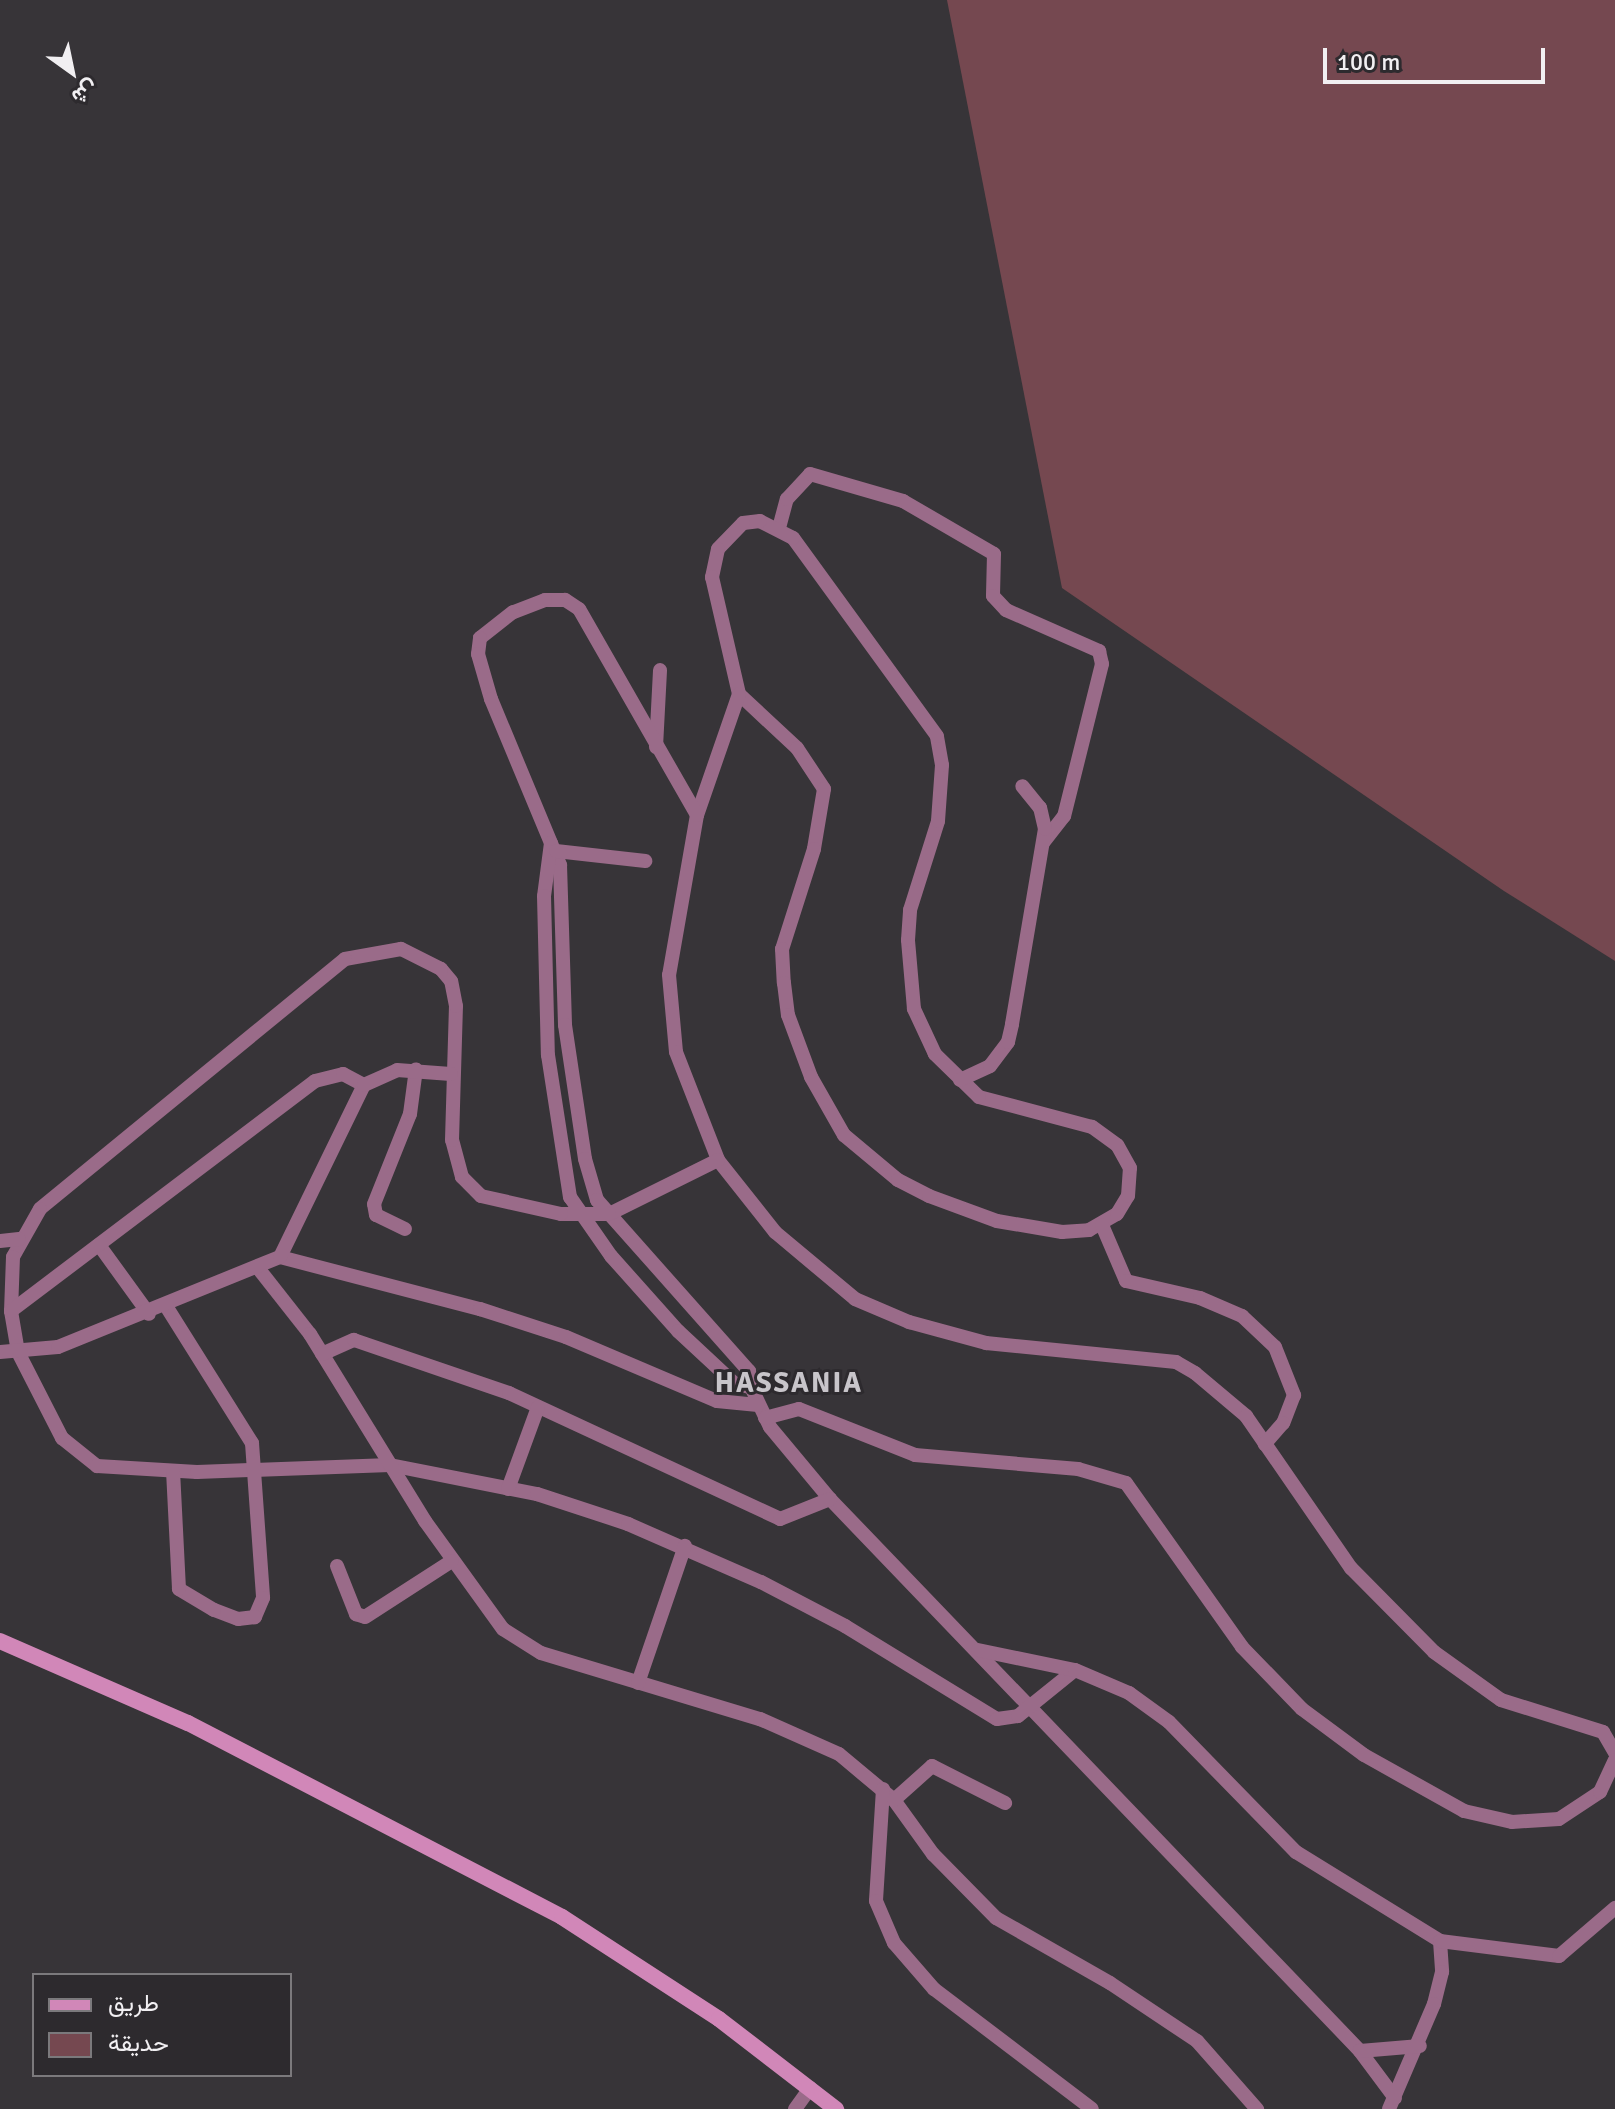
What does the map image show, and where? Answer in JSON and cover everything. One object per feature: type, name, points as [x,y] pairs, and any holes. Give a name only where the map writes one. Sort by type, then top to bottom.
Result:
[{"type":"street","points":[[779,528],[787,499],[807,475],[903,501],[994,554],[993,596],[1006,610],[1099,651],[1102,664],[1064,816],[1044,842]]},
{"type":"street","points":[[760,521],[779,528],[804,552],[937,736],[941,804],[910,910],[911,987],[924,1035],[960,1080],[996,1104],[1047,1111],[1092,1127],[1117,1145],[1130,1168],[1128,1196],[1102,1225],[1062,1232],[997,1221],[949,1204],[898,1180],[863,1154],[835,1122],[811,1077],[788,1015],[782,949],[817,837],[824,789],[797,748],[739,694],[714,601],[713,560],[727,534],[743,523],[760,521]]},
{"type":"street","points":[[697,815],[656,747],[587,619],[572,604],[545,600],[489,628],[477,645],[483,674],[554,846],[562,874],[572,1081],[590,1185],[609,1214],[749,1371],[751,1387],[761,1411],[830,1499],[978,1650],[1028,1709],[1360,2051],[1392,2104]]},
{"type":"street","points":[[656,747],[660,670]]},
{"type":"street","points":[[739,694],[697,815],[671,950],[672,1028],[718,1160],[775,1232],[866,1305],[986,1343],[1176,1362],[1232,1400],[1351,1568],[1434,1652],[1501,1700],[1603,1732],[1615,1753]]},
{"type":"street","points":[[960,1080],[990,1066],[1008,1042],[1044,842],[1040,808],[1022,786]]},
{"type":"street","points":[[554,846],[645,861]]},
{"type":"street","points":[[554,846],[544,896],[545,986],[552,1084],[566,1181],[580,1217],[678,1331],[735,1384],[751,1387]]},
{"type":"street","points":[[718,1160],[609,1214],[580,1217],[499,1202],[473,1191],[462,1177],[452,1140],[451,1074],[456,1006],[448,975],[401,949],[345,959],[40,1209],[19,1239],[11,1311],[18,1352],[74,1452],[97,1466],[173,1472],[390,1465],[508,1489],[685,1546],[845,1626],[991,1717],[1010,1719],[1028,1709],[1075,1670]]},
{"type":"street","points":[[545,986],[565,985]]},
{"type":"street","points":[[405,1229],[376,1215],[374,1204],[410,1114],[416,1069]]},
{"type":"street","points":[[0,1352],[58,1347],[149,1314],[280,1257],[364,1085],[397,1070],[416,1069],[451,1074]]},
{"type":"street","points":[[11,1311],[315,1081],[343,1074],[364,1085]]},
{"type":"street","points":[[552,1084],[572,1081]]},
{"type":"street","points":[[1102,1225],[1126,1281],[1200,1298],[1242,1316],[1275,1347],[1294,1395],[1283,1423],[1265,1444]]},
{"type":"street","points":[[0,1241],[19,1239]]},
{"type":"street","points":[[99,1245],[149,1314]]},
{"type":"street","points":[[280,1257],[480,1309],[566,1337],[717,1401],[761,1411],[799,1409],[915,1455],[1078,1469],[1126,1483],[1242,1647],[1302,1709],[1364,1755],[1464,1811],[1512,1822],[1559,1819],[1600,1792],[1615,1760]]},
{"type":"street","points":[[258,1268],[322,1354],[452,1561],[494,1618],[522,1644],[596,1674],[638,1683],[760,1719],[822,1744],[888,1795],[933,1854],[987,1911],[1024,1939],[1110,1983],[1197,2041],[1257,2109]]},
{"type":"street","points":[[166,1306],[252,1443],[251,1470],[263,1604],[259,1615],[246,1619],[214,1610],[179,1589],[173,1472]]},
{"type":"street","points":[[322,1354],[346,1340],[365,1342],[538,1407],[780,1519],[830,1499]]},
{"type":"street","points":[[508,1489],[538,1407]]},
{"type":"street","points":[[638,1683],[685,1546]]},
{"type":"street","points":[[337,1566],[356,1614],[365,1617],[452,1561]]},
{"type":"street","points":[[0,1641],[188,1723],[562,1917],[719,2019],[836,2109]]},
{"type":"street","points":[[978,1650],[1105,1679],[1145,1704],[1296,1852],[1440,1941],[1559,1956],[1615,1908]]},
{"type":"street","points":[[888,1795],[932,1766],[1005,1803]]},
{"type":"street","points":[[888,1795],[876,1901],[894,1943],[934,1989],[1092,2109]]},
{"type":"street","points":[[1392,2104],[1420,2046],[1442,1972],[1440,1941]]},
{"type":"street","points":[[1360,2051],[1420,2046]]},
{"type":"street","points":[[795,2109],[810,2088]]},
{"type":"green space","points":[[947,0],[1615,0],[1615,961],[1504,891],[1062,588]]},
{"type":"district","name":"HASSANIA","points":[[789,1383]]}]
